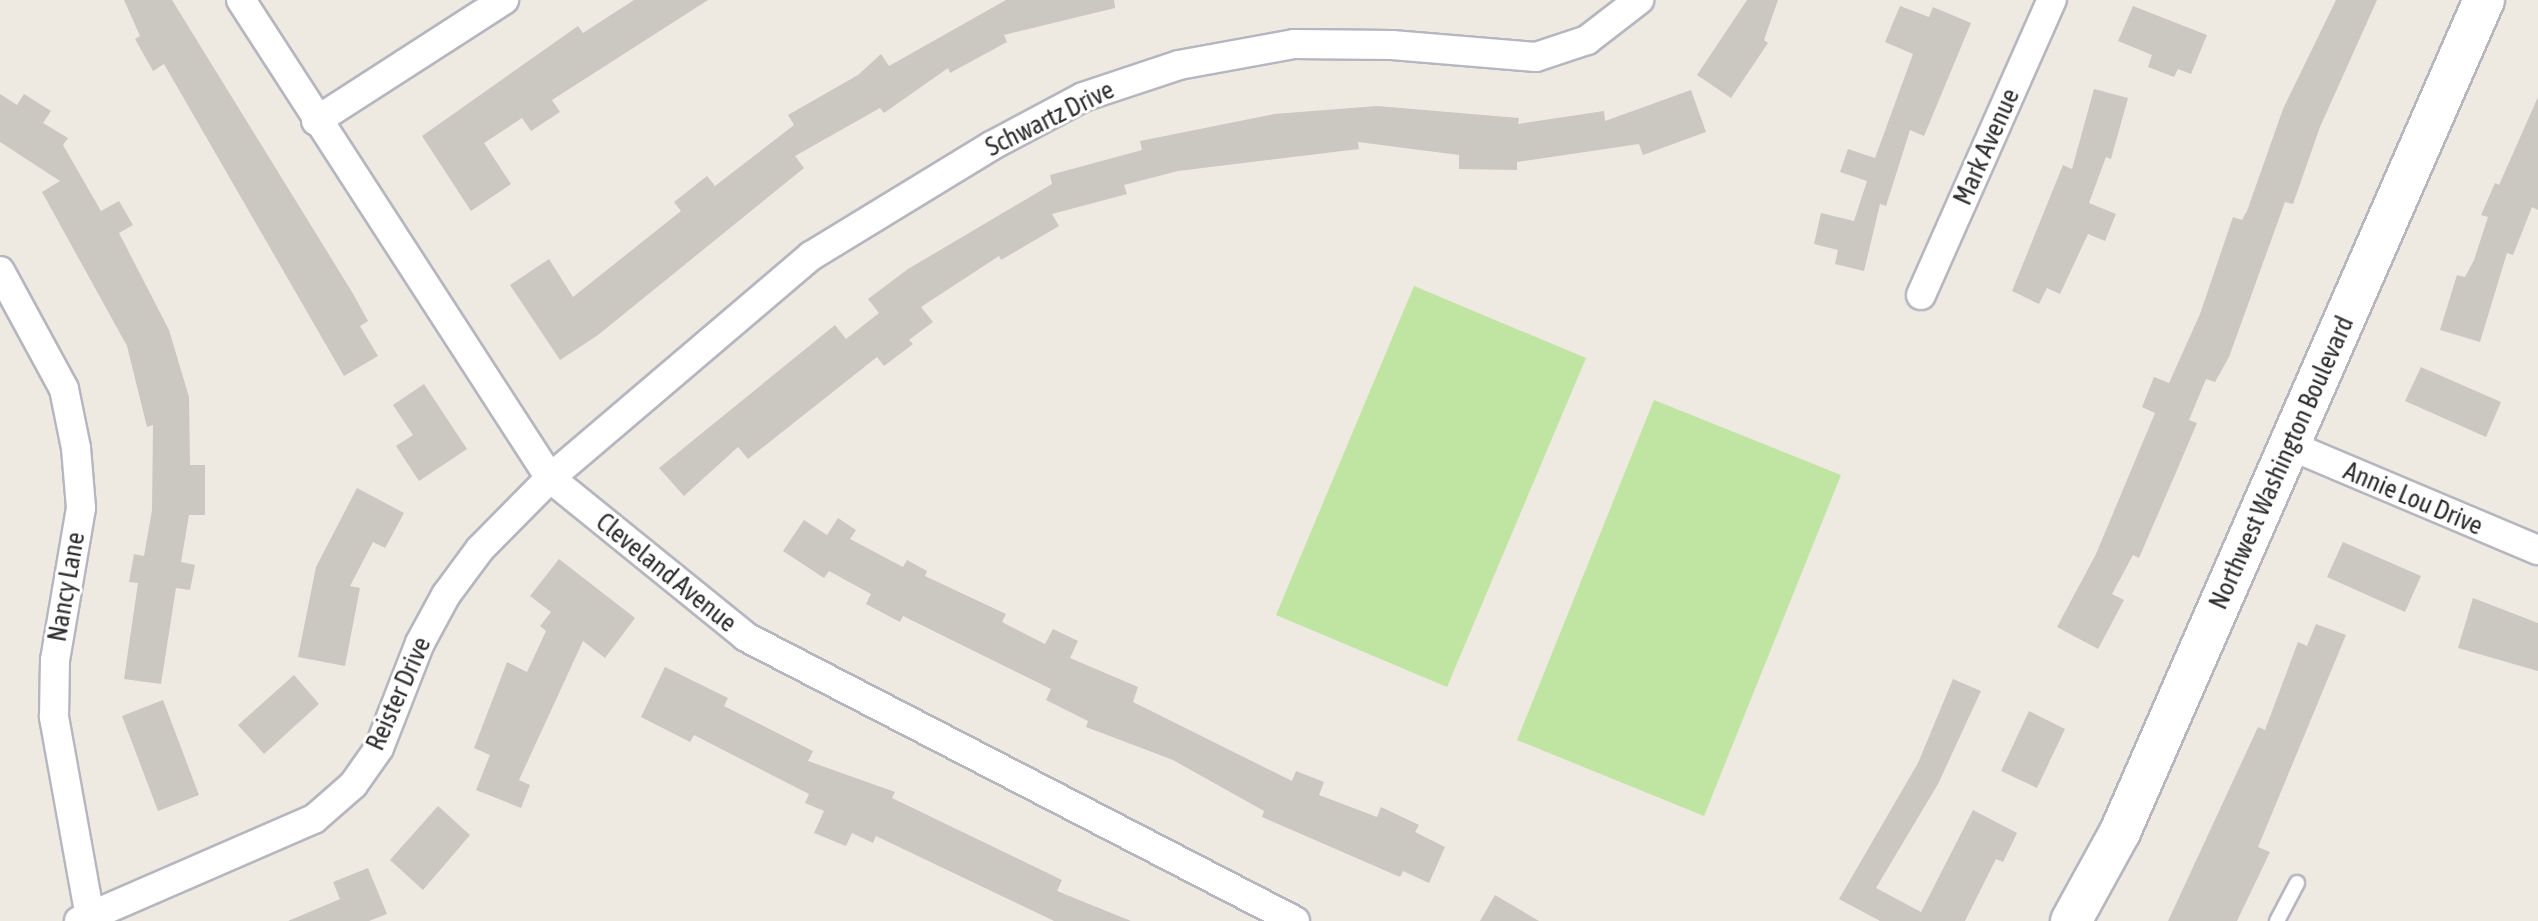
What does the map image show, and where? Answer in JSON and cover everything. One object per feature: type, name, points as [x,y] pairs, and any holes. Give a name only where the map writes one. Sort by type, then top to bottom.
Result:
[{"type":"main road","name":"Northwest Washington Boulevard","points":[[2071,921],[2120,832],[2484,0]]},
{"type":"street","name":"Cleveland Avenue","points":[[241,0],[316,121],[550,478],[746,637],[1295,921]]},
{"type":"street","points":[[316,121],[504,0]]},
{"type":"street","name":"Schwartz Drive","points":[[550,478],[811,256],[991,146],[1083,97],[1179,65],[1294,44],[1392,45],[1536,57],[1587,40],[1639,0]]},
{"type":"street","name":"Mark Avenue","points":[[1921,295],[2052,0]]},
{"type":"street","name":"Nancy Lane","points":[[0,271],[64,389],[76,448],[81,508],[55,660],[54,717],[84,919]]},
{"type":"street","name":"Annie Lou Drive","points":[[2289,445],[2538,550]]},
{"type":"street","name":"Reister Drive","points":[[84,919],[314,819],[353,785],[379,748],[420,643],[446,595],[480,549],[550,478]]},
{"type":"lane","points":[[2277,921],[2297,883]]},
{"type":"green space","points":[[1414,286],[1586,358],[1447,687],[1276,615]]},
{"type":"green space","points":[[1654,400],[1841,475],[1704,816],[1517,740]]},
{"type":"building","points":[[124,0],[172,0],[352,292],[368,321],[360,326],[378,356],[344,376],[164,64],[153,71],[135,39],[140,36]]},
{"type":"building","points":[[634,0],[708,0],[552,100],[560,112],[531,131],[522,118],[484,143],[511,184],[471,211],[422,136],[578,26],[583,33]]},
{"type":"building","points":[[1006,0],[1114,0],[1115,8],[1004,35],[1007,42],[950,73],[948,68],[884,113],[880,108],[795,156],[804,168],[598,335],[560,360],[510,285],[549,259],[573,297],[681,211],[674,202],[707,176],[715,186],[794,125],[788,115],[858,75],[881,54],[889,66]]},
{"type":"building","points":[[1747,0],[1778,0],[1764,40],[1768,43],[1731,98],[1697,75]]},
{"type":"building","points":[[2336,0],[2377,0],[2320,127],[2293,204],[2285,202],[2229,357],[2215,382],[2206,379],[2189,420],[2197,423],[2139,558],[2133,555],[2112,594],[2124,600],[2098,649],[2057,627],[2096,554],[2155,413],[2142,407],[2154,377],[2169,383],[2200,314],[2233,217],[2242,220],[2247,211],[2283,109]]},
{"type":"building","points":[[1900,6],[1929,17],[1933,7],[1971,23],[1924,136],[1910,130],[1886,206],[1880,204],[1864,271],[1835,264],[1838,250],[1814,244],[1821,213],[1854,221],[1867,181],[1840,172],[1848,149],[1875,158],[1913,54],[1885,42]]},
{"type":"building","points":[[2133,6],[2207,35],[2191,74],[2178,69],[2174,77],[2148,67],[2152,55],[2118,41]]},
{"type":"building","points":[[2094,89],[2128,98],[2111,159],[2106,157],[2089,203],[2116,214],[2105,241],[2088,234],[2060,294],[2047,288],[2039,304],[2012,291],[2063,165],[2072,169]]},
{"type":"building","points":[[1691,90],[1706,132],[1643,155],[1639,144],[1517,162],[1517,170],[1459,169],[1459,155],[1358,142],[1359,149],[1178,171],[1124,185],[1127,194],[1052,214],[1059,226],[1001,260],[999,256],[921,307],[933,322],[909,340],[913,344],[884,366],[877,357],[748,459],[738,447],[684,496],[659,468],[835,325],[846,339],[879,313],[868,299],[908,269],[1052,184],[1050,175],[1142,150],[1140,141],[1274,114],[1377,106],[1519,118],[1518,124],[1604,111],[1605,121]]},
{"type":"building","points":[[0,94],[17,105],[24,94],[51,111],[43,123],[68,138],[63,145],[101,211],[119,201],[133,225],[119,233],[169,330],[189,397],[190,465],[205,465],[205,515],[189,515],[181,562],[195,565],[190,590],[176,588],[161,684],[124,679],[138,583],[129,582],[134,554],[144,556],[152,510],[153,425],[147,427],[127,346],[42,192],[60,181],[0,142]]},
{"type":"building","points":[[2538,97],[2538,210],[2532,207],[2513,255],[2507,253],[2480,342],[2440,330],[2457,275],[2465,277],[2474,260],[2488,217],[2481,215],[2495,183],[2499,185]]},
{"type":"building","points":[[2421,367],[2501,402],[2486,437],[2405,401]]},
{"type":"building","points":[[424,384],[467,449],[419,481],[396,446],[413,435],[393,405]]},
{"type":"building","points":[[357,488],[404,513],[385,548],[373,542],[350,586],[360,588],[345,666],[298,657],[316,567]]},
{"type":"building","points":[[838,518],[856,530],[850,539],[903,567],[907,560],[927,571],[925,576],[1006,614],[1002,622],[1045,644],[1053,629],[1078,641],[1070,658],[1138,687],[1133,702],[1292,781],[1296,771],[1324,782],[1319,795],[1377,817],[1381,807],[1419,825],[1415,832],[1445,847],[1429,883],[1403,871],[1400,877],[1262,817],[1264,811],[1173,760],[1086,727],[1088,721],[1046,700],[1051,689],[903,616],[900,622],[866,604],[871,594],[829,571],[824,578],[783,551],[804,520],[827,535]]},
{"type":"building","points":[[2343,542],[2421,576],[2405,612],[2327,577]]},
{"type":"building","points":[[559,559],[635,618],[605,658],[583,641],[519,780],[530,785],[521,808],[476,790],[490,755],[474,748],[507,662],[527,672],[546,631],[540,626],[551,612],[530,596]]},
{"type":"building","points":[[2473,598],[2538,623],[2538,671],[2458,648]]},
{"type":"building","points":[[2316,624],[2346,635],[2258,847],[2270,852],[2237,921],[2168,921],[2258,727],[2265,730],[2298,642],[2307,646]]},
{"type":"building","points":[[665,667],[728,698],[724,706],[813,751],[808,761],[895,792],[892,798],[1062,880],[1057,891],[1131,921],[1054,921],[876,836],[873,843],[852,833],[846,846],[814,833],[824,811],[805,803],[809,794],[694,735],[690,742],[641,717]]},
{"type":"building","points":[[294,675],[319,704],[264,754],[238,725]]},
{"type":"building","points":[[1953,679],[1981,691],[1938,784],[1876,888],[1921,912],[1973,810],[2017,833],[2003,862],[1996,859],[1965,921],[1880,921],[1839,899],[1918,763]]},
{"type":"building","points":[[163,700],[199,795],[158,811],[122,716]]},
{"type":"building","points":[[2029,711],[2065,729],[2037,788],[2001,771]]},
{"type":"building","points":[[438,806],[470,835],[423,890],[390,860]]},
{"type":"building","points":[[368,868],[387,914],[369,921],[288,921],[340,899],[333,882]]},
{"type":"building","points":[[1495,895],[1539,921],[1480,921]]}]
